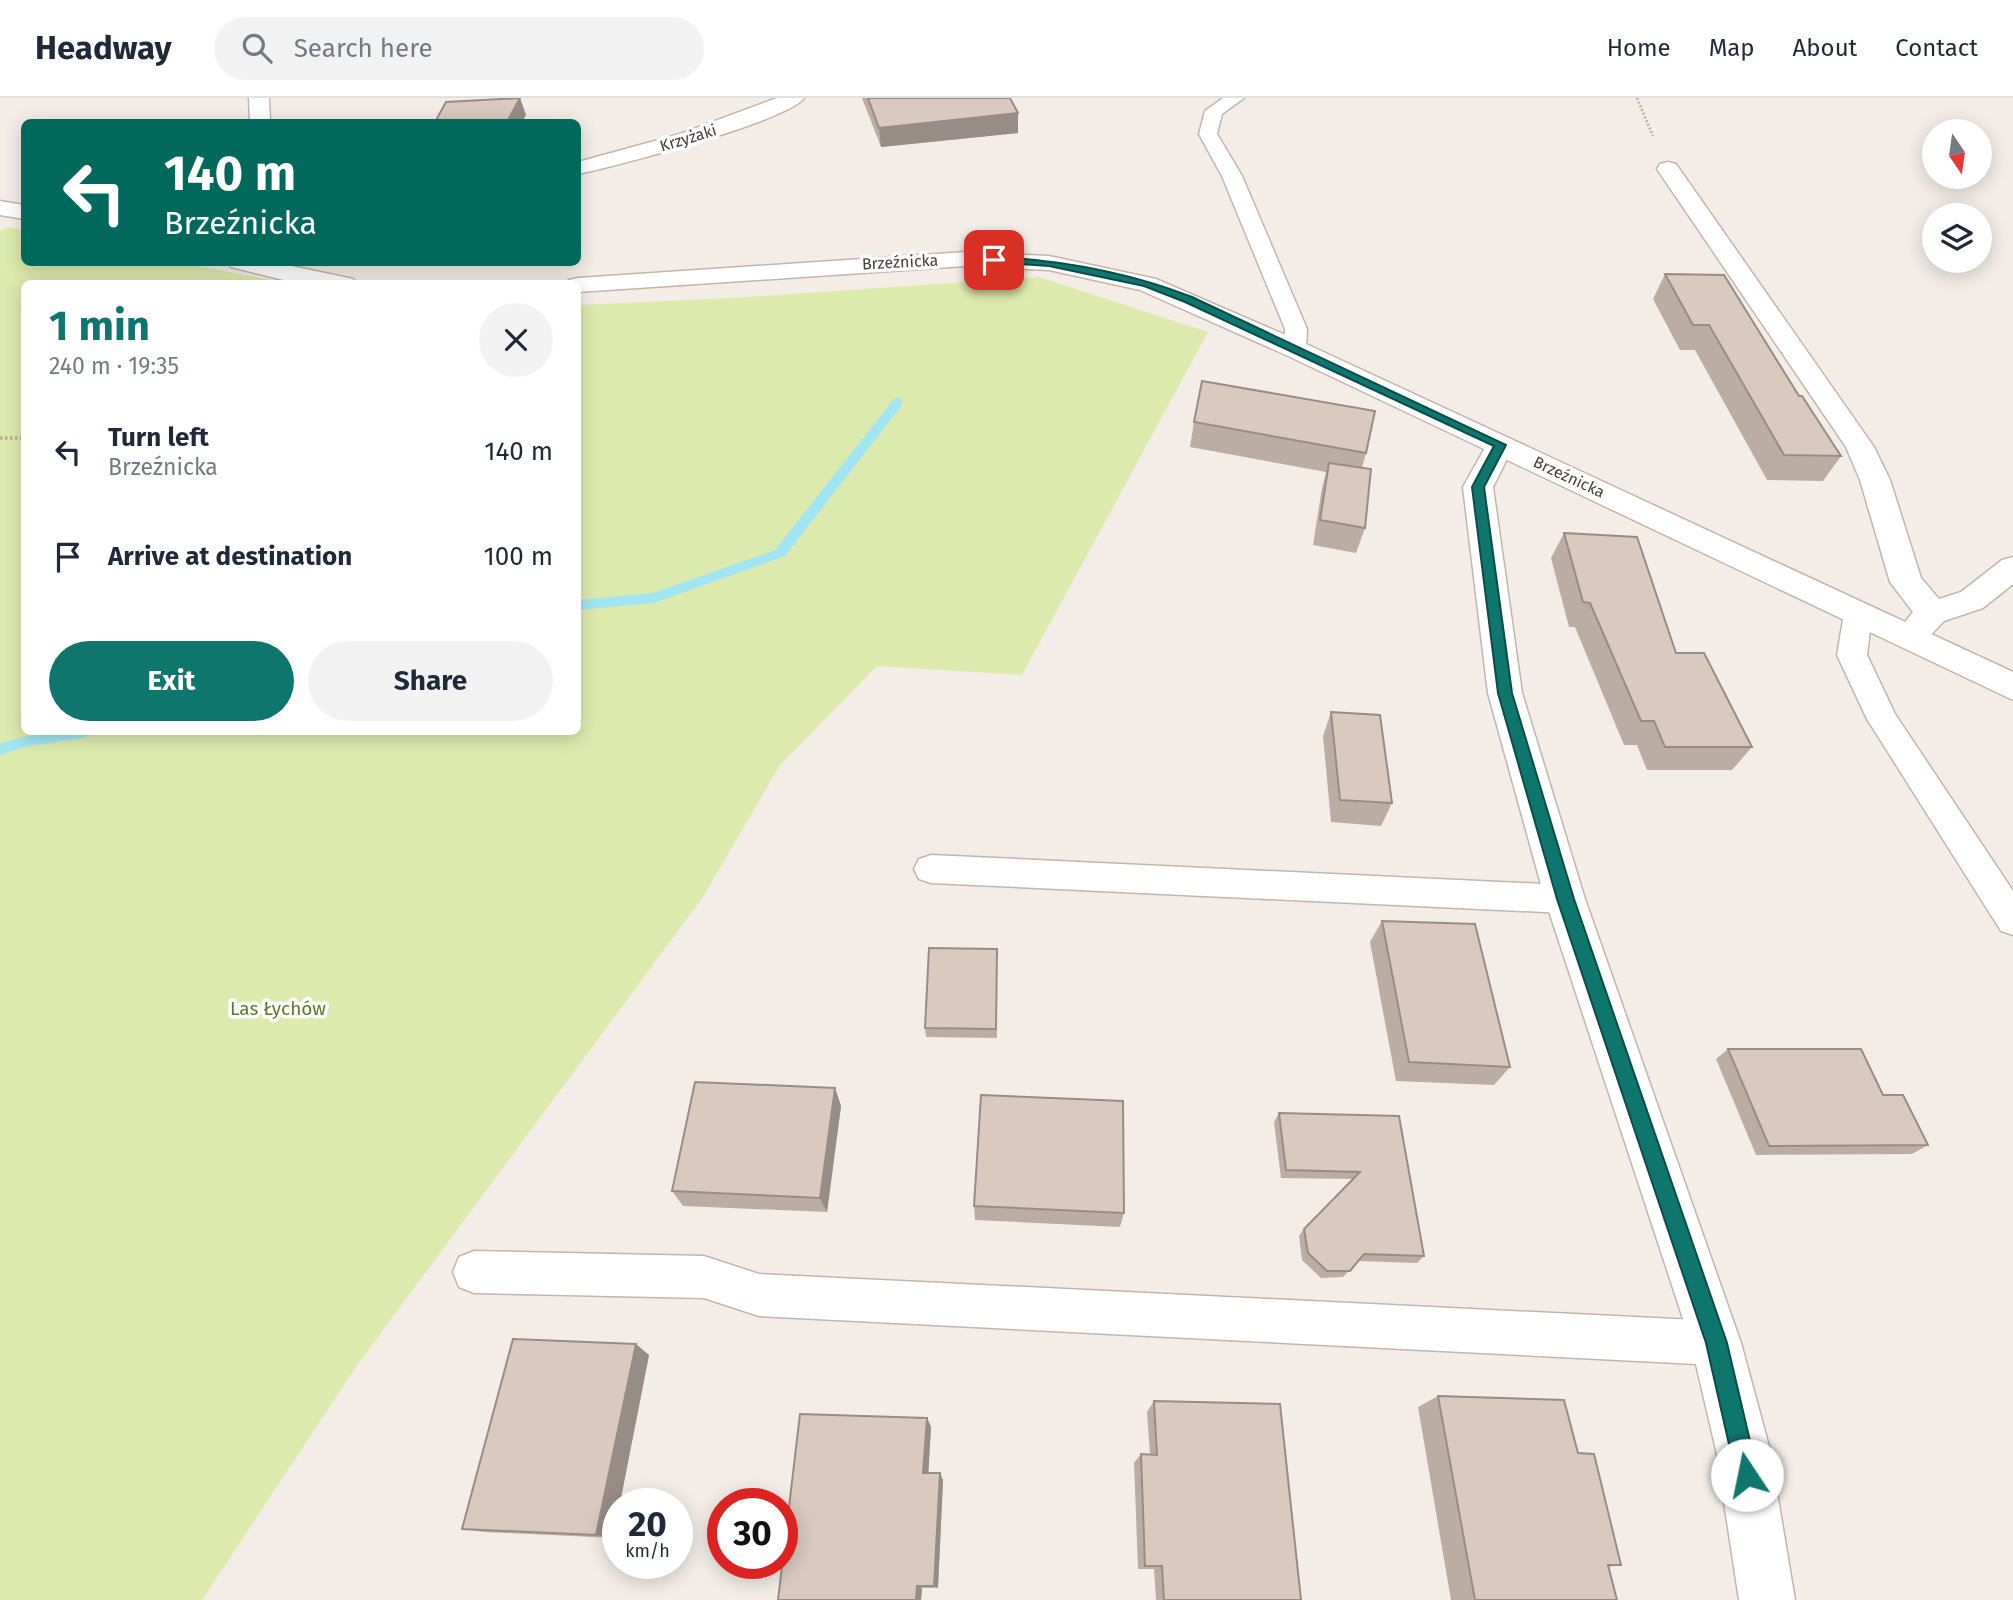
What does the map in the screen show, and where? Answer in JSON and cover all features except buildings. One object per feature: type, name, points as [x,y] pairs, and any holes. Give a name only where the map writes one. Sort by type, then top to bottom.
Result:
[{"type":"street","points":[[259,98],[260,119]]},
{"type":"street","name":"Krzyżaki","points":[[581,167],[642,152],[751,118],[794,98]]},
{"type":"street","points":[[1668,169],[1860,447],[1875,480],[1906,582],[1932,613]]},
{"type":"street","points":[[0,208],[21,212]]},
{"type":"street","name":"Brzeźnicka","points":[[581,285],[953,260],[1049,263],[1147,284],[1295,349],[2013,687]]},
{"type":"street","points":[[257,266],[316,280]]},
{"type":"street","points":[[1500,445],[1478,487],[1505,693],[1565,899],[1716,1343],[1743,1450],[1767,1600]]},
{"type":"street","points":[[1909,637],[1932,613],[1972,600],[2013,568]]},
{"type":"lane","points":[[1235,98],[1214,111],[1208,134],[1232,176],[1296,329],[1295,349]]},
{"type":"lane","points":[[1858,614],[1852,655],[1882,719],[2013,920]]},
{"type":"lane","points":[[931,869],[1565,899]]},
{"type":"lane","points":[[474,1272],[704,1277],[758,1295],[1716,1343]]},
{"type":"path","points":[[0,438],[21,438]]},
{"type":"green space","name":"Las Łychów","points":[[8,227],[21,229],[21,266],[198,266],[271,280],[21,280],[21,735],[581,735],[581,305],[732,298],[1039,277],[1208,332],[1022,675],[877,666],[780,765],[703,897],[358,1364],[202,1600],[0,1600],[0,231]]},
{"type":"waterway","points":[[581,605],[654,598],[780,553],[898,402]]},
{"type":"waterway","points":[[0,749],[28,740],[63,735]]},
{"type":"route","points":[[994,260],[1049,263],[1147,284],[1188,300],[1500,445],[1478,487],[1505,693],[1565,899],[1716,1343],[1747,1475]]}]
